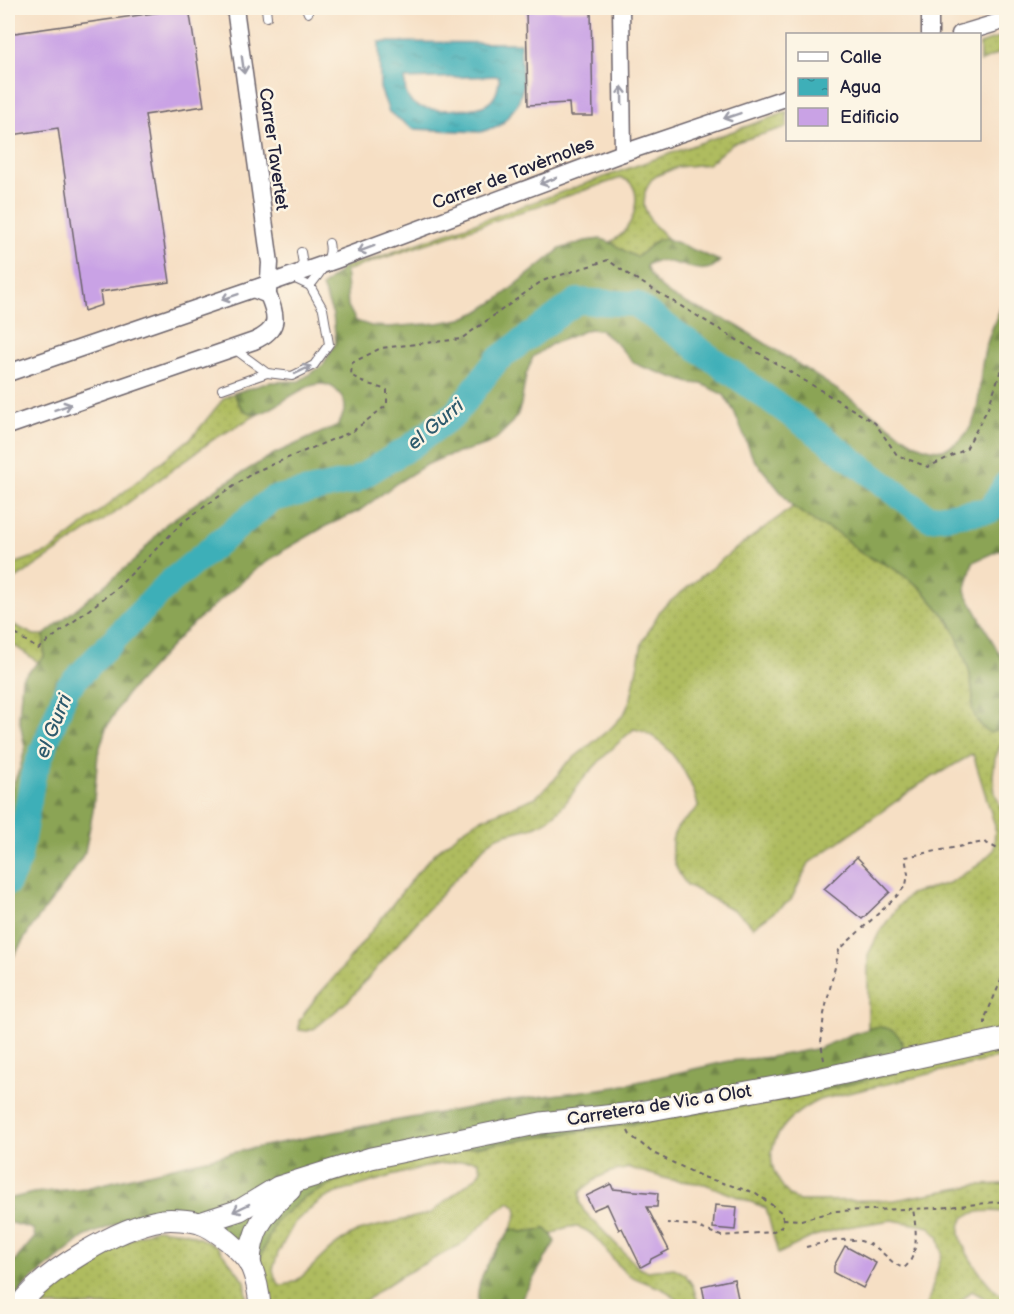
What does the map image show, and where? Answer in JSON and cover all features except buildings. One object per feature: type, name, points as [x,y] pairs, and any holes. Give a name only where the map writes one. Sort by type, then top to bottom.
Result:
[{"type":"street","name":"Carrer Tavertet","points":[[235,8],[270,263],[263,290]]},
{"type":"street","points":[[621,8],[623,153]]},
{"type":"street","points":[[930,8],[930,33]]},
{"type":"street","points":[[963,33],[1006,20]]},
{"type":"street","name":"Carrer de Tavèrnoles","points":[[8,373],[263,290],[325,264],[623,153],[786,98]]},
{"type":"street","points":[[8,426],[267,335],[274,324],[276,312],[263,290]]},
{"type":"street","name":"Carretera de Vic a Olot","points":[[200,1223],[240,1210],[278,1187],[371,1158],[530,1125],[619,1114],[813,1080],[1006,1038]]},
{"type":"street","name":"Carretera de Vic a Olot","points":[[250,1265],[250,1250],[262,1218],[277,1201],[313,1175]]},
{"type":"street","points":[[20,1306],[26,1298],[70,1261],[125,1232],[165,1220],[200,1223],[229,1241],[250,1265],[260,1306]]},
{"type":"lane","points":[[310,286],[325,264],[331,250],[329,243]]},
{"type":"lane","points":[[222,389],[267,373],[292,376],[314,365],[329,344],[323,309],[310,286],[291,277],[303,264],[301,252]]},
{"type":"lane","points":[[233,348],[267,373]]},
{"type":"path","points":[[8,629],[38,649],[117,588],[184,521],[236,484],[254,472],[353,431],[387,405],[387,390],[362,382],[351,375],[352,363],[381,348],[461,339],[542,281],[608,260],[875,423],[897,455],[928,467],[966,449],[988,408],[1006,356]]},
{"type":"path","points":[[820,1043],[830,984],[839,950],[906,885],[908,874],[905,857],[984,842],[1006,853]]},
{"type":"path","points":[[984,1043],[985,1018],[1006,969]]},
{"type":"path","points":[[619,1114],[630,1135],[653,1153],[703,1177],[756,1193],[781,1212],[783,1219],[781,1227],[772,1232],[721,1236],[695,1226],[667,1223]]},
{"type":"path","points":[[783,1219],[801,1220],[836,1211],[913,1209],[1006,1201]]},
{"type":"path","points":[[806,1246],[834,1240],[861,1241],[874,1246],[895,1266],[904,1268],[909,1264],[915,1251],[913,1209]]},
{"type":"green space","points":[[1006,35],[1006,50],[981,62],[981,44]]},
{"type":"green space","points":[[786,112],[786,127],[733,143],[708,164],[678,167],[651,180],[645,192],[644,206],[651,222],[668,239],[657,240],[637,257],[622,251],[611,242],[626,229],[635,208],[633,187],[621,178],[345,271],[345,266],[371,260]]},
{"type":"green space","points":[[601,239],[637,257],[657,240],[668,239],[720,261],[712,267],[703,269],[664,261],[646,266],[652,278],[673,296],[739,327],[906,438],[920,446],[934,450],[953,445],[971,427],[978,404],[986,346],[1006,294],[1006,547],[973,562],[965,591],[1006,666],[1006,695],[999,730],[990,733],[976,719],[972,709],[973,696],[969,670],[950,622],[920,587],[891,567],[861,553],[838,533],[820,525],[793,507],[753,458],[734,411],[724,395],[702,384],[690,383],[640,366],[600,330],[589,329],[552,344],[533,357],[526,375],[518,414],[495,440],[424,466],[359,511],[326,526],[255,570],[186,630],[126,695],[106,728],[98,754],[93,811],[85,852],[73,872],[31,928],[8,965],[8,796],[20,768],[25,748],[19,717],[22,678],[44,657],[44,635],[135,560],[166,524],[222,485],[274,454],[338,425],[345,407],[342,396],[329,385],[319,384],[309,387],[269,410],[255,414],[243,409],[234,393],[270,382],[299,381],[323,365],[336,343],[333,315],[322,287],[345,266],[348,306],[356,321],[371,326],[389,327],[438,323],[461,319],[478,312],[497,300],[560,249],[585,241]]},
{"type":"green space","points":[[234,393],[242,409],[260,413],[214,439],[113,514],[8,584],[8,566],[51,551],[193,436],[224,398]]},
{"type":"green space","points":[[793,507],[840,534],[861,553],[900,572],[924,591],[938,606],[954,630],[964,652],[971,676],[975,711],[982,727],[1001,719],[1006,695],[1006,732],[995,759],[993,776],[995,793],[1006,820],[1006,1056],[819,1100],[807,1106],[787,1123],[774,1144],[772,1156],[773,1168],[779,1181],[790,1195],[799,1201],[895,1200],[977,1185],[1006,1184],[1006,1212],[970,1214],[962,1221],[960,1230],[967,1253],[982,1276],[1006,1299],[1006,1306],[998,1306],[972,1291],[955,1306],[927,1306],[942,1253],[938,1236],[930,1227],[892,1220],[847,1227],[814,1236],[778,1254],[766,1208],[705,1184],[671,1180],[630,1168],[599,1177],[582,1190],[580,1203],[584,1211],[639,1268],[647,1271],[674,1268],[685,1274],[693,1286],[699,1306],[682,1306],[670,1293],[626,1273],[600,1243],[583,1229],[567,1228],[552,1235],[545,1229],[522,1232],[511,1229],[517,1214],[516,1207],[510,1202],[462,1244],[401,1276],[360,1306],[270,1306],[258,1264],[275,1222],[304,1198],[342,1179],[466,1148],[796,1097],[875,1027],[868,1029],[868,955],[879,933],[898,906],[910,894],[949,883],[977,866],[994,850],[995,826],[973,754],[922,783],[809,863],[791,900],[753,927],[733,910],[687,885],[682,878],[674,863],[673,838],[681,823],[698,806],[695,795],[683,770],[666,748],[656,739],[634,729],[596,765],[548,820],[533,827],[502,835],[488,843],[349,1000],[315,1028],[308,1031],[299,1030],[299,1021],[314,1000],[436,852],[477,821],[536,797],[555,779],[565,765],[612,727],[624,714],[631,698],[642,643],[661,609],[730,553]],"holes":[[[478,1161],[481,1170],[477,1176],[431,1213],[358,1231],[331,1249],[299,1279],[280,1285],[275,1278],[273,1269],[278,1253],[295,1222],[320,1201],[334,1194],[434,1165]]]},
{"type":"green space","points":[[8,622],[34,635],[44,635],[44,657],[38,662],[8,641]]},
{"type":"green space","points":[[875,1027],[892,1030],[901,1040],[904,1071],[796,1097],[466,1148],[342,1179],[304,1198],[275,1222],[258,1264],[205,1216],[146,1212],[84,1237],[25,1285],[11,1306],[8,1306],[8,1269],[35,1237],[33,1229],[8,1222],[8,1199],[33,1193],[86,1188],[244,1150],[365,1126],[513,1100],[615,1087],[729,1061],[770,1057],[820,1048]]},
{"type":"green space","points":[[156,1229],[186,1232],[217,1246],[245,1281],[248,1306],[30,1306],[59,1281],[89,1261]]},
{"type":"green space","points":[[511,1229],[522,1232],[546,1229],[555,1242],[522,1298],[531,1306],[478,1306],[482,1275]]},
{"type":"water","points":[[379,42],[520,43],[523,87],[518,104],[501,125],[481,132],[413,129],[389,112],[380,88]],"holes":[[[499,76],[497,92],[490,102],[462,109],[420,107],[409,99],[405,86],[405,79]]]},
{"type":"waterway","name":"el Gurri","points":[[8,883],[18,862],[33,776],[67,688],[169,583],[272,499],[354,481],[410,447],[455,414],[497,360],[577,301],[635,304],[818,434],[929,518],[991,510],[1006,484]]}]
